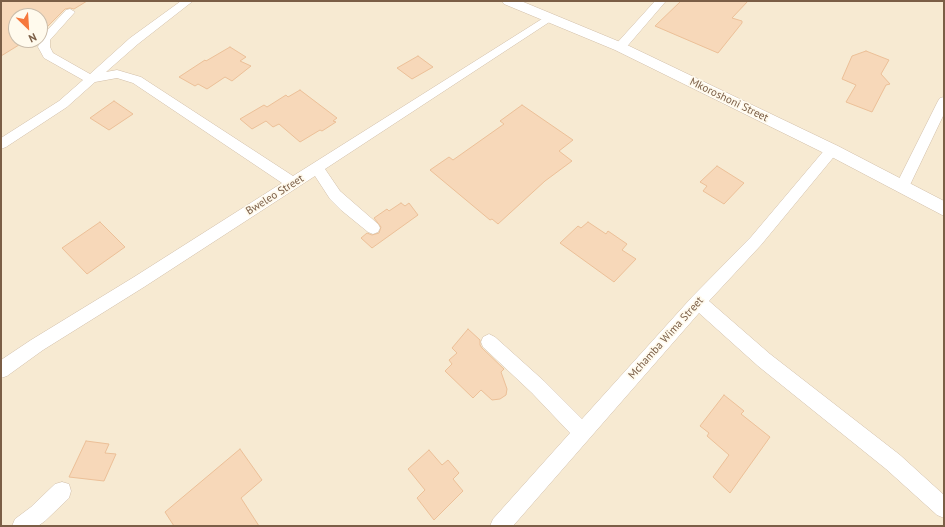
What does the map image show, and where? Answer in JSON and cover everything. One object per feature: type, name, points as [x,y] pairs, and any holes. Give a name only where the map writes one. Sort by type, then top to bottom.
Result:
[{"type":"street","points":[[1,144],[63,104],[134,41],[188,1]]},
{"type":"street","name":"Mkoroshoni Street","points":[[509,1],[549,19],[620,47],[832,150],[944,209]]},
{"type":"street","points":[[620,47],[662,1]]},
{"type":"street","points":[[70,12],[56,25],[45,39],[44,47],[48,55],[90,79],[116,74],[125,75],[137,80],[293,183]]},
{"type":"street","name":"Bweleo Street","points":[[1,370],[37,345],[139,282],[549,19]]},
{"type":"street","points":[[902,187],[944,101]]},
{"type":"street","name":"Mchamba Wima Street","points":[[500,526],[698,302],[756,242],[832,150]]},
{"type":"street","points":[[317,168],[335,195],[373,228]]},
{"type":"street","points":[[698,302],[764,360],[893,462],[944,508]]},
{"type":"street","points":[[489,342],[538,387],[582,432]]},
{"type":"street","points":[[22,526],[38,514],[62,491]]},
{"type":"shaded area","points":[[1,1],[944,1],[944,526],[1,526]]},
{"type":"building","points":[[1,1],[87,1],[74,9],[65,9],[48,26],[48,8],[8,8],[8,48],[14,48],[1,56]]},
{"type":"building","points":[[681,1],[748,1],[732,18],[742,21],[742,23],[718,53],[655,26]]},
{"type":"building","points":[[230,47],[246,57],[240,61],[251,66],[232,81],[225,77],[207,89],[198,84],[195,86],[179,77],[205,60],[206,61]]},
{"type":"building","points":[[866,51],[889,60],[881,74],[890,84],[886,85],[872,112],[846,102],[856,85],[842,79],[852,56]]},
{"type":"building","points":[[418,56],[433,67],[412,79],[397,68]]},
{"type":"building","points":[[300,90],[337,118],[333,121],[336,122],[300,142],[279,124],[273,127],[266,121],[252,129],[240,119],[264,105],[267,107],[286,95],[288,97]]},
{"type":"building","points":[[114,101],[133,114],[109,130],[90,118]]},
{"type":"building","points":[[522,105],[573,140],[559,151],[572,161],[545,181],[498,224],[492,219],[490,220],[430,170],[449,157],[453,160],[504,124],[500,121]]},
{"type":"building","points":[[717,166],[744,183],[724,204],[703,191],[707,186],[700,182]]},
{"type":"building","points":[[401,203],[405,206],[409,203],[418,215],[372,248],[361,238],[367,233],[372,235],[379,233],[381,227],[374,218],[387,209],[389,211]]},
{"type":"building","points":[[100,222],[125,247],[87,274],[62,248]]},
{"type":"building","points":[[588,222],[606,234],[608,231],[627,244],[622,250],[636,259],[614,282],[560,243],[578,226],[581,228]]},
{"type":"building","points":[[468,329],[480,340],[480,345],[482,348],[504,369],[501,372],[507,389],[506,395],[500,399],[492,400],[481,390],[473,398],[445,371],[452,364],[449,360],[457,353],[452,348]]},
{"type":"building","points":[[724,395],[744,411],[741,414],[770,437],[730,493],[713,477],[729,455],[707,436],[709,433],[700,426]]},
{"type":"building","points":[[86,441],[109,444],[105,453],[116,454],[104,481],[69,477]]},
{"type":"building","points":[[240,449],[262,480],[241,498],[259,526],[174,526],[165,512]]},
{"type":"building","points":[[429,450],[442,465],[448,460],[459,473],[453,479],[463,491],[434,520],[417,498],[425,490],[408,469]]}]
